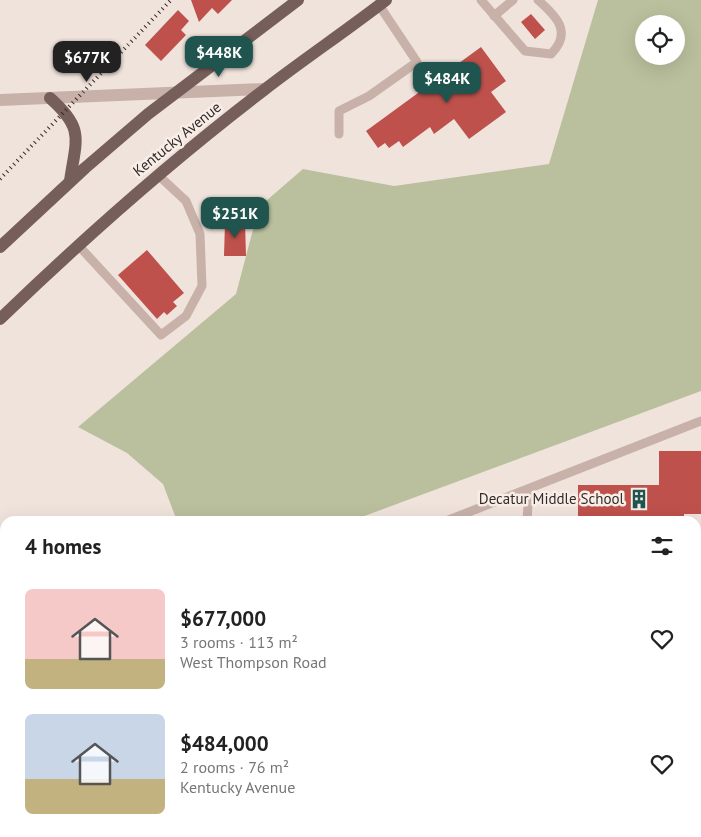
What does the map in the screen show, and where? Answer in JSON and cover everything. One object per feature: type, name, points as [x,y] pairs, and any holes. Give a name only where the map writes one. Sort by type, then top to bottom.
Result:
[{"type":"main road","points":[[0,247],[70,181],[174,94],[298,0]]},
{"type":"main road","name":"Kentucky Avenue","points":[[0,319],[78,245],[158,175],[264,90],[380,2]]},
{"type":"main road","points":[[50,98],[65,111],[76,132],[76,147],[70,181]]},
{"type":"street","points":[[0,100],[264,90]]},
{"type":"lane","points":[[481,0],[525,51],[551,54],[558,47],[562,34],[557,17],[538,0]]},
{"type":"lane","points":[[494,16],[513,0]]},
{"type":"lane","points":[[339,134],[339,111],[369,96],[417,62],[380,2]]},
{"type":"lane","points":[[78,245],[161,335],[186,316],[202,286],[200,234],[186,201],[158,175]]},
{"type":"lane","points":[[459,516],[701,421]]},
{"type":"lane","points":[[527,516],[529,489]]},
{"type":"green space","points":[[598,0],[701,0],[701,391],[364,516],[175,516],[163,484],[127,453],[78,427],[236,294],[259,207],[303,169],[394,186],[549,164]]},
{"type":"building","points":[[191,0],[232,0],[218,14],[212,8],[199,22]]},
{"type":"building","points":[[178,10],[189,21],[181,30],[186,35],[161,61],[145,45]]},
{"type":"building","points":[[531,14],[545,30],[535,39],[521,22]]},
{"type":"building","points":[[481,47],[506,81],[491,92],[506,112],[469,139],[454,119],[434,134],[430,127],[403,147],[399,141],[389,148],[385,143],[378,148],[366,131]]},
{"type":"building","points":[[225,222],[245,222],[246,256],[224,256]]},
{"type":"building","points":[[147,250],[184,293],[173,302],[177,306],[167,315],[164,312],[157,319],[118,275]]},
{"type":"building","name":"Decatur Middle School","points":[[659,451],[701,451],[701,514],[684,514],[684,516],[578,516],[578,485],[659,485]]},
{"type":"railway","points":[[0,179],[171,0]]},
{"type":"place","name":"Decatur Middle School","points":[[639,499]]}]
